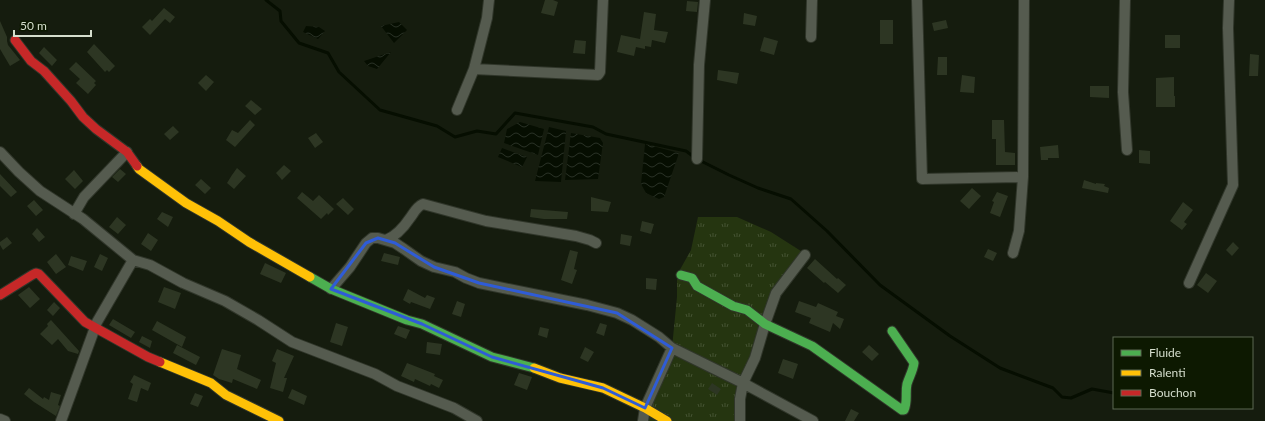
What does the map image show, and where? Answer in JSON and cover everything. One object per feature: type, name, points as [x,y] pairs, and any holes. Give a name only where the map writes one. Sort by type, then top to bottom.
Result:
[{"type":"street","points":[[457,110],[474,69],[490,0]]},
{"type":"street","points":[[474,69],[598,75],[600,72],[602,0]]},
{"type":"street","points":[[697,159],[698,65],[705,0]]},
{"type":"street","points":[[811,37],[812,0]]},
{"type":"street","points":[[917,0],[922,179],[1023,177]]},
{"type":"street","points":[[1013,253],[1019,231],[1023,177],[1024,0]]},
{"type":"street","points":[[1125,0],[1123,92],[1127,150]]},
{"type":"street","points":[[1189,283],[1233,186],[1228,28],[1229,0]]},
{"type":"street","points":[[16,40],[31,61],[44,71],[83,117],[96,130],[108,137],[127,152],[139,169],[186,203],[218,221],[249,242],[331,289],[407,320],[422,324],[492,356],[534,368],[560,378],[603,388],[645,408],[667,421]]},
{"type":"street","points":[[0,152],[40,191],[74,214],[83,218],[133,260],[150,265],[183,283],[225,301],[292,342],[375,374],[397,386],[454,408],[477,421]]},
{"type":"street","points":[[74,214],[84,197],[127,152]]},
{"type":"street","points":[[386,240],[400,232],[418,207],[423,204],[486,221],[576,236],[596,243]]},
{"type":"street","points":[[331,289],[350,267],[366,243],[372,238],[386,240],[404,249],[421,261],[434,267],[455,272],[479,283],[587,305],[617,313],[632,320],[659,337],[672,348],[743,383],[813,421]]},
{"type":"street","points":[[740,421],[740,399],[743,383],[756,358],[765,324],[776,292],[805,255]]},
{"type":"street","points":[[61,421],[97,322],[133,260]]},
{"type":"street","points":[[0,295],[32,275],[39,274],[85,322],[120,340],[148,357],[211,383],[226,395],[279,421]]},
{"type":"street","points":[[681,275],[692,278],[697,286],[733,306],[747,310],[765,324],[812,346],[904,410],[907,404],[907,385],[914,367],[914,363],[892,331]]},
{"type":"street","points":[[643,421],[645,408],[672,348]]},
{"type":"street","points":[[0,419],[4,421]]},
{"type":"highlighted area","points":[[378,238],[395,243],[434,267],[479,283],[617,313],[672,348],[645,408],[603,388],[492,357],[422,324],[331,289],[366,243]]},
{"type":"green space","points":[[698,217],[737,217],[771,232],[804,253],[771,301],[737,421],[643,421],[672,348],[677,297],[677,275],[691,250]]},
{"type":"water","points":[[399,22],[407,30],[394,43],[381,26]]},
{"type":"water","points":[[306,26],[319,27],[325,31],[318,39],[303,32]]},
{"type":"water","points":[[391,52],[377,69],[368,66],[364,61]]},
{"type":"water","points":[[520,122],[544,129],[538,155],[504,143],[507,129]]},
{"type":"water","points":[[549,127],[566,131],[561,182],[535,181]]},
{"type":"water","points":[[571,133],[600,138],[603,143],[598,179],[565,180]]},
{"type":"water","points":[[645,144],[679,153],[664,197],[659,199],[646,193],[641,184]]},
{"type":"water","points":[[502,148],[527,157],[522,167],[498,157]]},
{"type":"building","points":[[545,0],[553,0],[558,2],[554,16],[541,13]]},
{"type":"building","points":[[687,1],[698,2],[697,12],[686,11]]},
{"type":"building","points":[[164,8],[175,17],[170,23],[165,19],[150,35],[142,27],[150,19],[152,21]]},
{"type":"building","points":[[644,12],[656,14],[654,30],[668,32],[665,43],[652,40],[651,47],[645,46],[645,49],[636,47],[634,56],[617,52],[621,35],[640,39]]},
{"type":"building","points":[[744,13],[757,16],[755,26],[743,24]]},
{"type":"building","points":[[880,20],[893,20],[893,44],[880,44]]},
{"type":"building","points":[[946,20],[948,28],[934,31],[932,23]]},
{"type":"building","points":[[0,21],[7,37],[8,45],[20,60],[10,66],[0,49]]},
{"type":"building","points":[[1165,35],[1180,35],[1180,48],[1165,48]]},
{"type":"building","points":[[764,37],[778,41],[774,55],[760,51]]},
{"type":"building","points":[[575,40],[586,41],[585,54],[573,53]]},
{"type":"building","points":[[94,44],[115,66],[109,72],[107,70],[105,72],[87,52]]},
{"type":"building","points":[[44,47],[57,60],[52,66],[39,53]]},
{"type":"building","points":[[1250,54],[1259,55],[1258,76],[1249,76]]},
{"type":"building","points":[[938,57],[947,57],[947,75],[937,75]]},
{"type":"building","points":[[76,62],[96,81],[94,83],[96,85],[88,94],[76,83],[80,79],[69,69]]},
{"type":"building","points":[[718,70],[739,73],[737,84],[717,80]]},
{"type":"building","points":[[206,75],[214,82],[206,91],[198,83]]},
{"type":"building","points":[[962,75],[975,77],[974,93],[960,92]]},
{"type":"building","points":[[1174,77],[1175,107],[1156,107],[1156,78]]},
{"type":"building","points":[[1090,86],[1109,86],[1109,98],[1090,97]]},
{"type":"building","points":[[251,100],[262,109],[255,115],[245,106]]},
{"type":"building","points":[[250,120],[255,125],[235,147],[226,140],[232,130],[238,133]]},
{"type":"building","points":[[992,120],[1004,120],[1005,152],[1015,153],[1015,165],[996,165],[996,139],[992,139]]},
{"type":"building","points":[[173,126],[179,132],[170,140],[164,134]]},
{"type":"building","points":[[316,133],[323,142],[315,148],[308,138]]},
{"type":"building","points":[[1058,145],[1059,158],[1048,158],[1048,160],[1041,160],[1040,147]]},
{"type":"building","points":[[1139,150],[1150,151],[1150,164],[1139,163]]},
{"type":"building","points":[[284,165],[291,171],[282,180],[276,173]]},
{"type":"building","points":[[237,168],[246,176],[234,189],[227,183]]},
{"type":"building","points":[[120,169],[126,174],[118,182],[112,177]]},
{"type":"building","points":[[74,170],[83,181],[75,189],[65,179]]},
{"type":"building","points":[[0,174],[17,192],[11,197],[0,186]]},
{"type":"building","points":[[201,179],[211,188],[205,194],[195,185]]},
{"type":"building","points":[[1084,180],[1096,184],[1105,184],[1104,186],[1109,188],[1108,193],[1082,188]]},
{"type":"building","points":[[972,188],[981,196],[969,209],[960,201]]},
{"type":"building","points":[[302,192],[313,201],[319,195],[334,209],[321,219],[297,198]]},
{"type":"building","points":[[997,192],[1008,196],[1000,217],[990,213],[994,202],[992,201]]},
{"type":"building","points":[[591,197],[611,202],[608,212],[591,211]]},
{"type":"building","points":[[343,198],[354,209],[348,215],[336,204]]},
{"type":"building","points":[[34,200],[43,210],[36,216],[27,206]]},
{"type":"building","points":[[1183,202],[1193,210],[1184,222],[1187,224],[1182,230],[1170,221]]},
{"type":"building","points":[[531,209],[568,212],[567,219],[544,219],[530,217]]},
{"type":"building","points":[[162,212],[173,217],[168,227],[157,219]]},
{"type":"building","points":[[117,217],[126,225],[118,234],[109,227]]},
{"type":"building","points":[[642,221],[654,224],[651,234],[640,231]]},
{"type":"building","points":[[37,228],[45,237],[39,242],[32,234]]},
{"type":"building","points":[[148,233],[158,240],[151,251],[141,244]]},
{"type":"building","points":[[621,234],[632,236],[630,246],[620,244]]},
{"type":"building","points":[[7,237],[12,243],[3,250],[0,242]]},
{"type":"building","points":[[1233,242],[1239,248],[1232,256],[1226,250]]},
{"type":"building","points":[[988,249],[997,253],[993,261],[984,257]]},
{"type":"building","points":[[570,250],[578,252],[574,269],[577,270],[572,284],[561,280]]},
{"type":"building","points":[[384,253],[400,257],[398,265],[381,261]]},
{"type":"building","points":[[56,254],[66,267],[56,274],[47,262]]},
{"type":"building","points":[[100,254],[108,258],[102,271],[94,267]]},
{"type":"building","points":[[71,256],[87,261],[83,271],[68,265]]},
{"type":"building","points":[[815,259],[846,285],[838,293],[807,268]]},
{"type":"building","points":[[265,263],[286,273],[281,283],[260,274]]},
{"type":"building","points":[[1206,273],[1217,281],[1208,293],[1197,285]]},
{"type":"building","points":[[646,278],[657,279],[656,290],[646,289]]},
{"type":"building","points":[[29,287],[40,299],[30,308],[18,295]]},
{"type":"building","points":[[164,287],[181,293],[175,309],[158,302]]},
{"type":"building","points":[[408,289],[425,298],[427,295],[435,298],[430,309],[411,302],[410,304],[403,300]]},
{"type":"building","points":[[457,301],[465,304],[461,317],[452,314]]},
{"type":"building","points":[[799,301],[816,307],[818,303],[838,312],[836,316],[844,319],[840,329],[833,323],[830,332],[809,323],[811,318],[795,312]]},
{"type":"building","points":[[54,302],[60,308],[53,316],[47,310]]},
{"type":"building","points":[[113,319],[135,332],[131,338],[109,325]]},
{"type":"building","points":[[51,320],[79,351],[78,354],[68,351],[58,339],[52,345],[40,334],[48,326],[47,324]]},
{"type":"building","points":[[157,321],[186,337],[182,347],[152,330]]},
{"type":"building","points":[[336,323],[348,327],[342,346],[330,342]]},
{"type":"building","points":[[600,323],[607,325],[604,336],[596,333]]},
{"type":"building","points":[[398,326],[410,330],[406,339],[394,334]]},
{"type":"building","points":[[540,327],[549,329],[547,338],[538,335]]},
{"type":"building","points":[[142,336],[152,341],[150,348],[139,342]]},
{"type":"building","points":[[427,342],[442,344],[440,355],[426,353]]},
{"type":"building","points":[[177,345],[200,357],[196,365],[173,353]]},
{"type":"building","points":[[869,345],[879,354],[872,361],[862,352]]},
{"type":"building","points":[[585,347],[594,352],[588,362],[580,358]]},
{"type":"building","points":[[222,349],[241,355],[237,369],[261,380],[257,389],[233,379],[232,383],[219,379],[213,375]]},
{"type":"building","points":[[277,349],[294,356],[284,378],[287,378],[283,392],[270,388],[276,363],[272,361]]},
{"type":"building","points":[[783,359],[798,364],[793,379],[778,373]]},
{"type":"building","points":[[407,363],[435,374],[434,376],[443,380],[439,388],[431,384],[430,386],[415,379],[414,382],[401,376]]},
{"type":"building","points":[[519,373],[532,377],[527,390],[514,385]]},
{"type":"building","points":[[134,375],[151,383],[148,391],[141,388],[137,402],[128,399],[133,384],[130,382]]},
{"type":"building","points":[[712,383],[721,389],[717,395],[708,389]]},
{"type":"building","points":[[29,388],[43,399],[44,397],[49,400],[51,392],[61,395],[58,405],[60,406],[56,416],[24,394]]},
{"type":"building","points":[[292,389],[307,396],[304,405],[288,398]]},
{"type":"building","points":[[195,393],[203,396],[198,407],[190,404]]},
{"type":"building","points":[[851,409],[859,413],[854,421],[845,421]]},
{"type":"waterway","points":[[266,0],[280,11],[281,21],[299,43],[328,53],[339,72],[380,110],[437,126],[455,137],[477,131],[496,134],[515,113],[593,127],[606,134],[686,151],[694,157]]},
{"type":"waterway","points":[[699,160],[758,188],[791,199],[827,231],[880,285],[950,336],[1000,368],[1053,388],[1062,397],[1071,398],[1092,389],[1113,393]]},
{"type":"traffic: fast","points":[[681,275],[692,278],[697,286],[733,306],[747,310],[765,324],[812,346],[904,410],[906,404],[907,384],[914,363],[892,331]]},
{"type":"traffic: fast","points":[[310,277],[331,289],[407,320],[422,324],[492,357],[534,368]]},
{"type":"traffic: slow","points":[[137,166],[186,203],[218,221],[249,242],[310,277]]},
{"type":"traffic: slow","points":[[160,362],[211,383],[226,395],[279,421]]},
{"type":"traffic: slow","points":[[534,368],[560,378],[603,388],[645,408],[667,421]]},
{"type":"traffic: jam","points":[[15,40],[31,61],[44,71],[83,117],[96,129],[127,152],[137,166]]},
{"type":"traffic: jam","points":[[0,295],[32,275],[36,273],[39,274],[85,322],[148,357],[160,362]]}]
